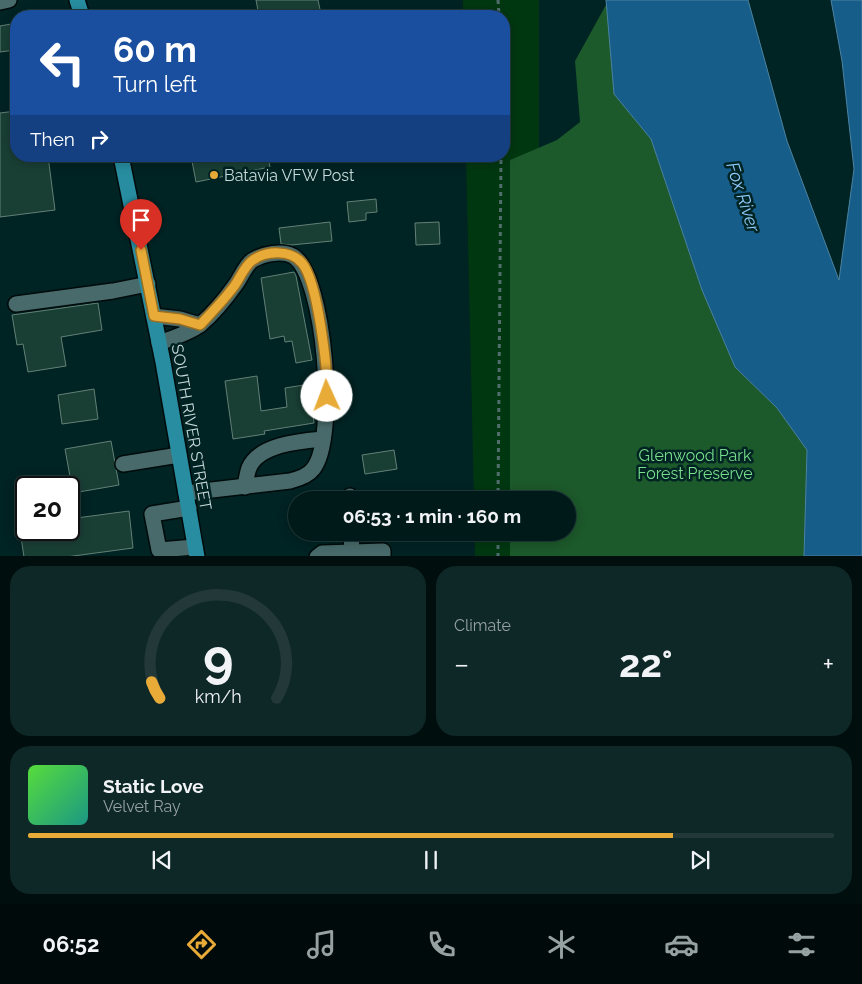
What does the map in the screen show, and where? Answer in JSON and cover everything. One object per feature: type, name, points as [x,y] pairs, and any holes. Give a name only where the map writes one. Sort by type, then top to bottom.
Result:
[{"type":"main road","name":"SOUTH RIVER STREET","points":[[123,162],[154,316],[196,552]]},
{"type":"lane","points":[[0,2],[9,0]]},
{"type":"lane","points":[[159,343],[200,325],[234,286],[252,261],[271,253],[291,255],[302,263],[316,305],[328,383],[323,439],[314,469],[304,477],[290,482],[245,487],[187,501],[152,514],[158,550],[196,552]]},
{"type":"lane","points":[[16,304],[113,291],[148,284]]},
{"type":"lane","points":[[154,316],[180,319],[200,325]]},
{"type":"lane","points":[[245,487],[250,466],[268,449],[293,442],[323,439]]},
{"type":"lane","points":[[123,464],[179,456]]},
{"type":"lane","points":[[351,541],[352,552]]},
{"type":"lane","points":[[317,556],[322,553],[383,551],[383,556]]},
{"type":"path","points":[[498,491],[501,162]]},
{"type":"path","points":[[498,541],[498,556]]},
{"type":"green space","name":"Glenwood Park Forest Preserve","points":[[463,0],[539,0],[539,390],[800,556],[475,556],[475,541],[576,541],[576,491],[474,491],[466,162],[510,162],[510,10],[463,10]]},
{"type":"green space","points":[[607,3],[614,94],[651,139],[702,290],[735,367],[777,408],[807,450],[804,556],[510,556],[510,541],[576,541],[576,491],[510,491],[510,160],[557,140],[580,122],[575,61]]},
{"type":"water","name":"Fox River","points":[[606,0],[748,0],[787,141],[839,280],[854,169],[842,61],[831,0],[862,0],[862,556],[804,556],[807,450],[777,408],[735,367],[702,290],[651,139],[614,94]]},
{"type":"building","points":[[256,0],[318,0],[320,10],[258,10]]},
{"type":"building","points":[[10,24],[10,51],[0,52],[0,26]]},
{"type":"building","points":[[10,112],[10,162],[49,162],[55,210],[0,217],[0,113]]},
{"type":"building","name":"Batavia VFW Post","points":[[192,162],[269,162],[270,167],[196,182]]},
{"type":"building","points":[[376,199],[377,212],[366,213],[366,220],[349,222],[347,202]]},
{"type":"building","points":[[330,222],[332,241],[291,245],[281,244],[279,228]]},
{"type":"building","points":[[439,222],[440,244],[416,245],[415,223]]},
{"type":"building","points":[[294,272],[312,360],[296,363],[292,341],[285,342],[284,336],[270,339],[261,278]]},
{"type":"building","points":[[98,303],[102,330],[61,337],[66,366],[28,372],[23,344],[17,345],[12,315]]},
{"type":"building","points":[[257,376],[261,411],[287,407],[285,388],[310,384],[314,423],[264,431],[265,434],[233,439],[225,381]]},
{"type":"building","points":[[94,389],[98,419],[62,424],[58,395]]},
{"type":"building","points":[[111,441],[119,485],[80,492],[80,476],[70,476],[65,449]]},
{"type":"building","points":[[394,450],[397,469],[365,474],[362,455]]},
{"type":"building","points":[[129,511],[133,548],[73,556],[24,556],[22,541],[80,541],[80,518]]},
{"type":"place","name":"Batavia VFW Post","points":[[214,175]]},
{"type":"route","points":[[141,250],[154,316],[180,319],[200,325],[234,286],[252,261],[271,253],[291,255],[302,263],[310,280],[316,305],[328,383],[327,396]]}]
